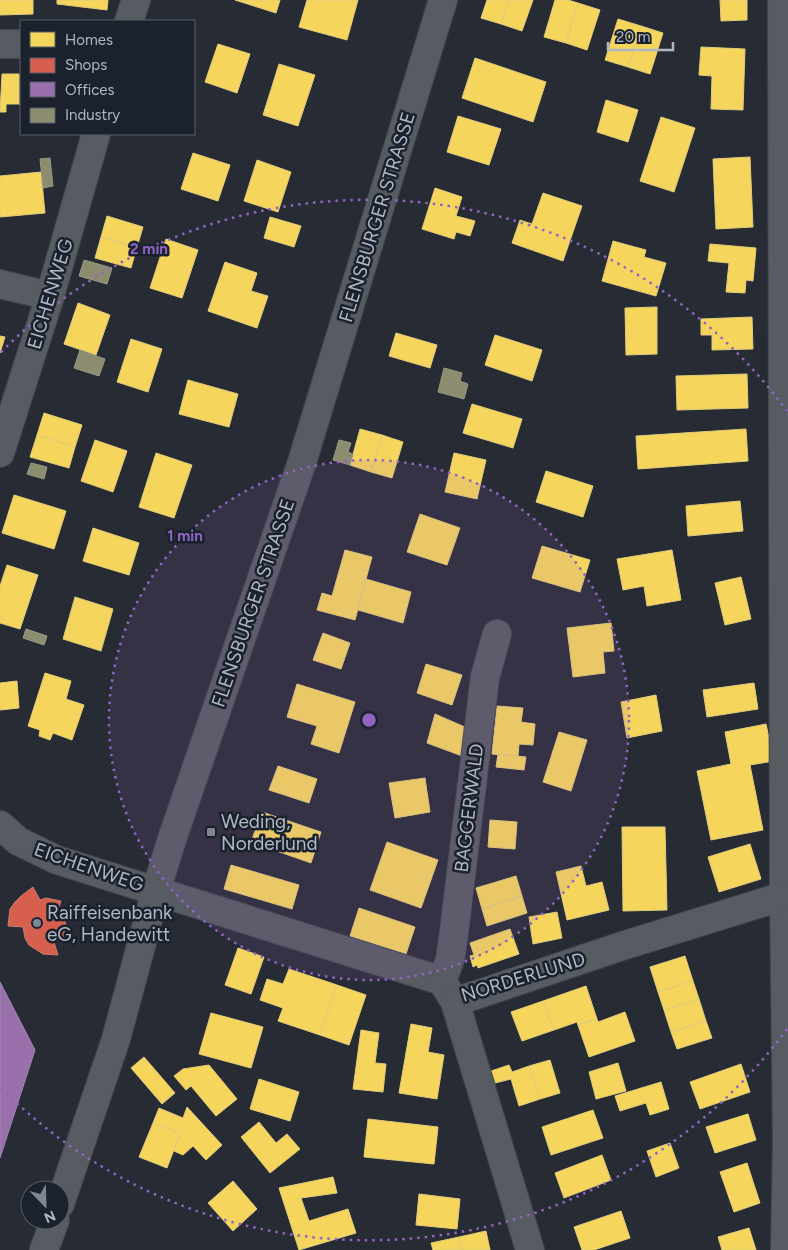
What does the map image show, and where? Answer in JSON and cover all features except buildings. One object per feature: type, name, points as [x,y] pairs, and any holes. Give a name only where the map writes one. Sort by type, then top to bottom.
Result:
[{"type":"street","points":[[129,20],[136,0]]},
{"type":"street","name":"FLENSBURGER STRASSE","points":[[68,1180],[116,1039],[156,890],[173,836],[302,462],[443,0]]},
{"type":"street","points":[[782,0],[786,1250]]},
{"type":"street","points":[[0,44],[20,44]]},
{"type":"street","name":"EICHENWEG","points":[[0,453],[50,296],[96,135]]},
{"type":"street","points":[[0,284],[50,296]]},
{"type":"street","name":"BAGGERWALD","points":[[449,991],[450,960],[485,677],[498,634]]},
{"type":"street","name":"EICHENWEG","points":[[0,825],[18,841],[57,860],[156,890]]},
{"type":"street","name":"NORDERLUND","points":[[156,890],[449,991],[622,946],[784,896]]},
{"type":"street","points":[[449,991],[530,1250]]},
{"type":"street","points":[[44,1250],[51,1230]]},
{"type":"place","name":"Weding, Norderlund","points":[[211,832]]},
{"type":"place","name":"Raiffeisenbank eG, Handewitt","points":[[37,923]]}]
